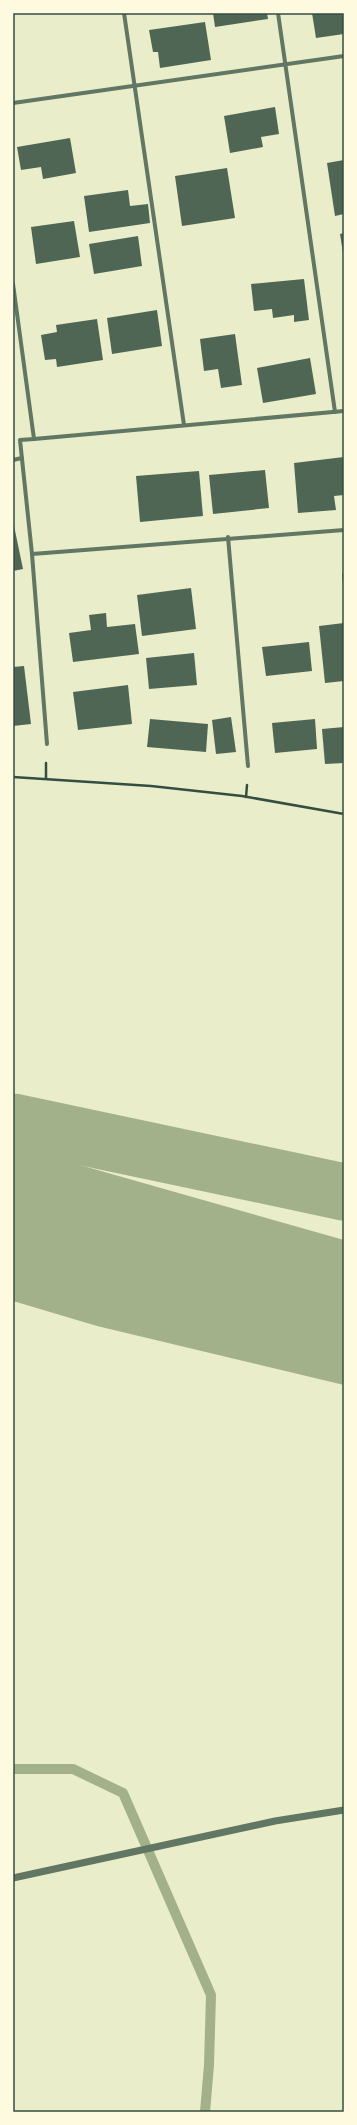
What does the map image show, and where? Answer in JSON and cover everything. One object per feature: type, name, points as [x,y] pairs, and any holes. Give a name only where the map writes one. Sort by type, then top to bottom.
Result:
[{"type":"street","points":[[124,13],[184,425]]},
{"type":"street","points":[[278,13],[335,412]]},
{"type":"street","points":[[13,103],[135,84],[344,56]]},
{"type":"street","points":[[13,284],[34,439]]},
{"type":"street","points":[[47,744],[32,554],[20,440],[344,411]]},
{"type":"street","points":[[13,460],[22,458]]},
{"type":"street","points":[[32,554],[228,537],[344,530]]},
{"type":"street","points":[[228,537],[248,766]]},
{"type":"street","points":[[13,1878],[275,1822],[344,1810]]},
{"type":"path","points":[[13,777],[151,786],[242,796],[344,814]]},
{"type":"shaded area","points":[[13,1140],[41,1154],[344,1240],[344,1385],[97,1326],[13,1301]]},
{"type":"building","points":[[213,13],[267,13],[268,19],[215,27]]},
{"type":"building","points":[[312,13],[344,13],[344,34],[316,38]]},
{"type":"building","points":[[205,22],[211,60],[160,68],[158,52],[153,52],[149,30]]},
{"type":"building","points":[[275,107],[279,134],[261,137],[263,147],[230,153],[224,116]]},
{"type":"building","points":[[70,138],[76,173],[43,179],[41,167],[21,170],[17,147]]},
{"type":"building","points":[[344,160],[344,214],[335,216],[327,163]]},
{"type":"building","points":[[227,168],[235,218],[182,226],[175,176]]},
{"type":"building","points":[[128,190],[130,206],[148,204],[150,223],[89,232],[84,196]]},
{"type":"building","points":[[74,221],[80,257],[36,264],[31,227]]},
{"type":"building","points":[[344,233],[344,253],[343,253],[340,234]]},
{"type":"building","points":[[138,236],[142,266],[94,274],[89,244]]},
{"type":"building","points":[[304,279],[309,320],[294,322],[294,315],[273,318],[272,309],[254,311],[251,284]]},
{"type":"building","points":[[157,310],[162,346],[112,354],[107,318]]},
{"type":"building","points":[[97,319],[103,360],[57,367],[56,359],[45,360],[41,335],[57,332],[56,325]]},
{"type":"building","points":[[235,334],[242,385],[221,388],[218,369],[204,371],[200,339]]},
{"type":"building","points":[[310,358],[316,394],[263,403],[257,368]]},
{"type":"building","points":[[344,457],[344,495],[334,496],[336,510],[298,513],[294,463]]},
{"type":"building","points":[[265,470],[269,508],[213,514],[209,475]]},
{"type":"building","points":[[199,471],[203,516],[140,522],[136,476]]},
{"type":"building","points":[[13,521],[23,569],[13,571]]},
{"type":"building","points":[[344,573],[344,584],[343,584],[342,574]]},
{"type":"building","points":[[191,588],[196,629],[142,636],[137,595]]},
{"type":"building","points":[[106,613],[107,627],[135,624],[139,654],[73,662],[69,633],[91,630],[89,615]]},
{"type":"building","points":[[344,623],[344,681],[325,683],[319,626]]},
{"type":"building","points":[[309,642],[312,671],[266,676],[262,647]]},
{"type":"building","points":[[194,653],[197,685],[149,689],[146,658]]},
{"type":"building","points":[[24,666],[31,724],[13,726],[13,667]]},
{"type":"building","points":[[128,685],[132,724],[78,730],[73,692]]},
{"type":"building","points":[[231,717],[236,752],[216,754],[212,720]]},
{"type":"building","points":[[150,719],[208,724],[206,752],[147,747]]},
{"type":"building","points":[[315,719],[317,749],[275,753],[272,723]]},
{"type":"building","points":[[344,727],[344,763],[325,764],[322,729]]},
{"type":"waterway","points":[[13,1122],[344,1192]]},
{"type":"waterway","points":[[13,1769],[73,1769],[123,1793],[211,1995],[209,2065],[205,2112]]}]
